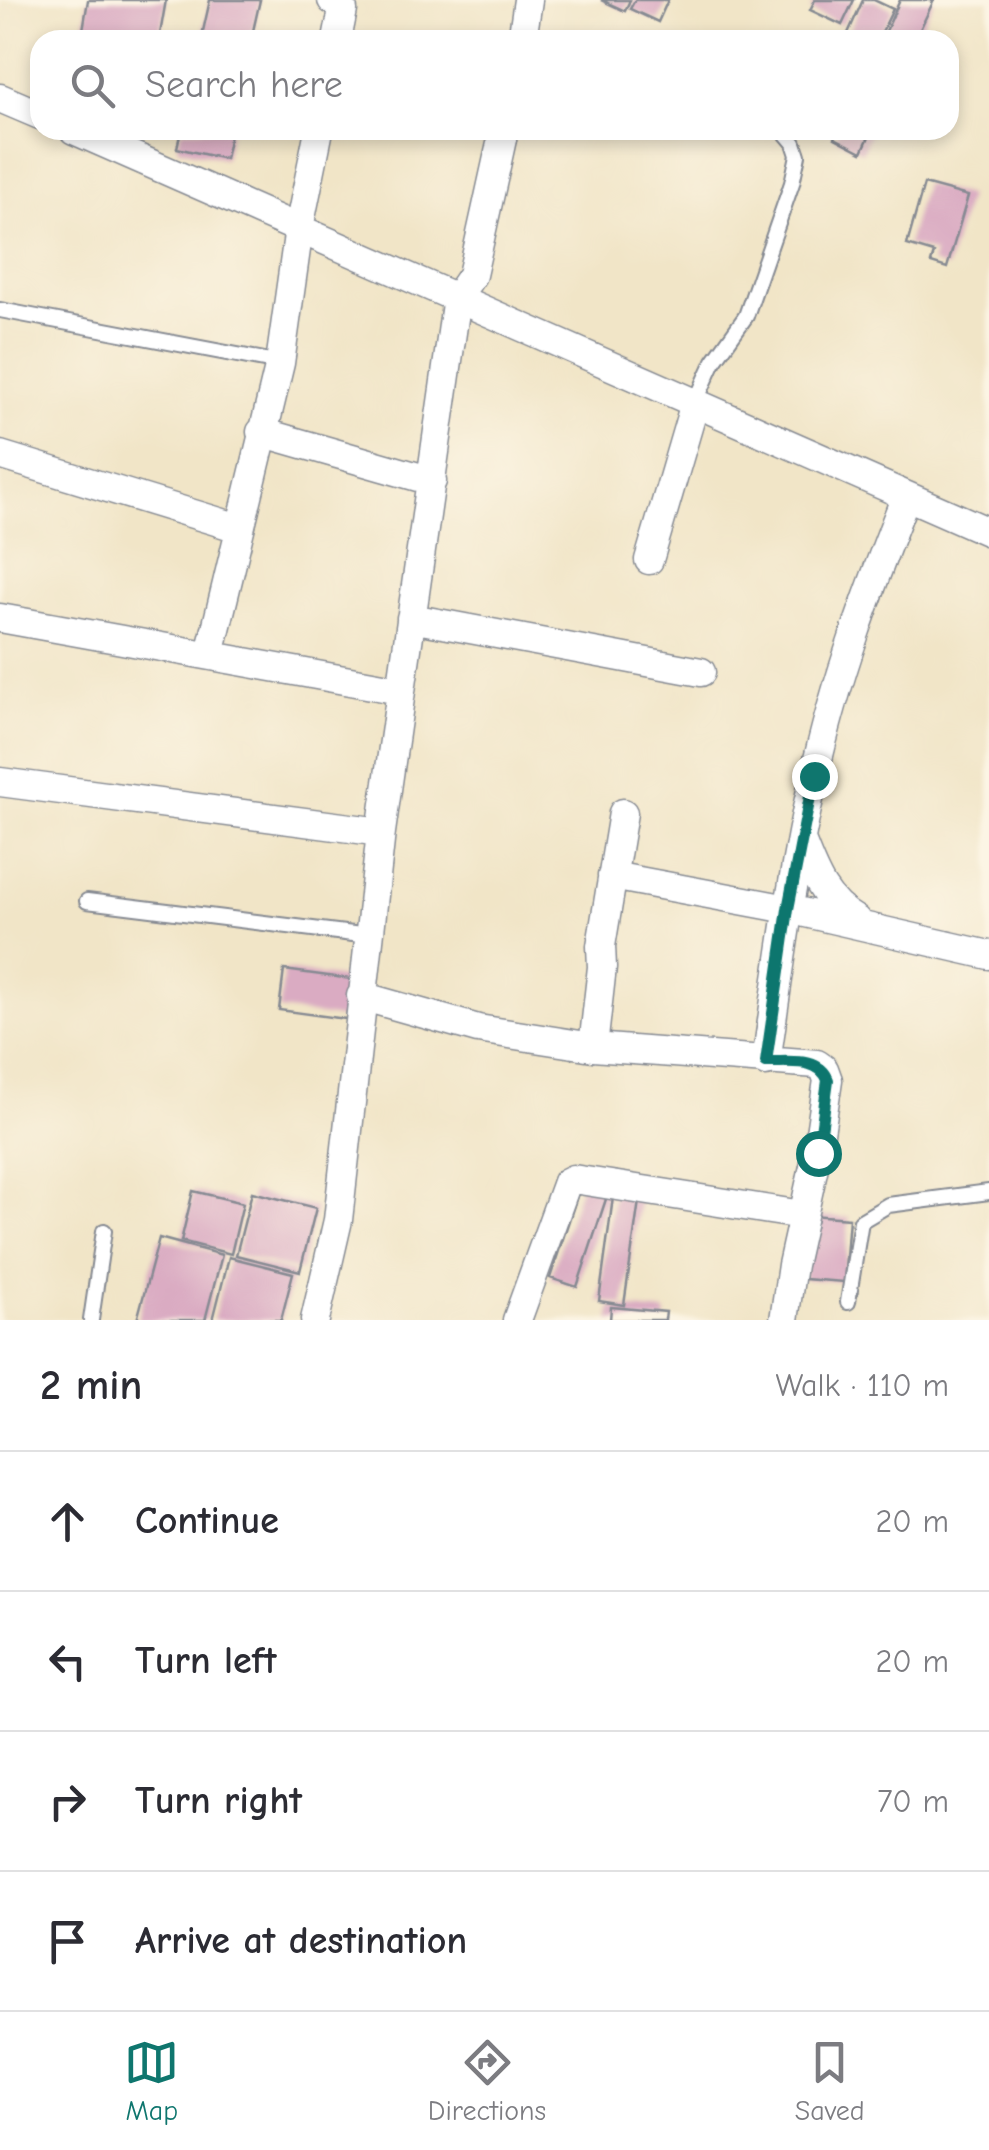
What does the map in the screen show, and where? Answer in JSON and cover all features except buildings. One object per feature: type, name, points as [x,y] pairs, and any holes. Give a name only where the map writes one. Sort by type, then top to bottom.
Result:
[{"type":"street","points":[[336,0],[343,10],[339,30]]},
{"type":"street","points":[[524,30],[528,0]]},
{"type":"street","points":[[0,98],[30,111]]},
{"type":"street","points":[[97,140],[989,532]]},
{"type":"street","points":[[210,654],[280,363],[299,228],[317,140]]},
{"type":"street","points":[[315,1320],[338,1220],[381,832],[456,297],[472,274],[502,140]]},
{"type":"street","points":[[649,560],[695,403]]},
{"type":"street","points":[[261,432],[432,481]]},
{"type":"street","points":[[0,455],[239,528]]},
{"type":"street","points":[[766,1062],[788,909],[814,776],[854,632],[906,496]]},
{"type":"street","points":[[0,618],[400,690]]},
{"type":"street","points":[[411,618],[701,672]]},
{"type":"street","points":[[0,782],[381,832]]},
{"type":"street","points":[[594,1047],[601,946],[623,814]]},
{"type":"street","points":[[801,842],[824,893],[842,913],[867,927]]},
{"type":"street","points":[[612,876],[788,909],[989,955]]},
{"type":"street","points":[[361,996],[478,1029],[594,1047],[816,1064],[824,1069],[828,1080],[818,1153],[802,1216],[784,1320]]},
{"type":"street","points":[[517,1320],[567,1182],[573,1178],[802,1216]]},
{"type":"lane","points":[[695,403],[714,361],[746,316],[792,183],[798,155],[791,140]]},
{"type":"lane","points":[[0,310],[280,363]]},
{"type":"lane","points":[[87,900],[369,936]]},
{"type":"lane","points":[[848,1302],[861,1221],[888,1204],[989,1192]]},
{"type":"lane","points":[[91,1320],[104,1231]]},
{"type":"route","points":[[814,776],[788,909],[766,1062],[816,1064],[824,1069],[828,1080],[818,1153]]}]
